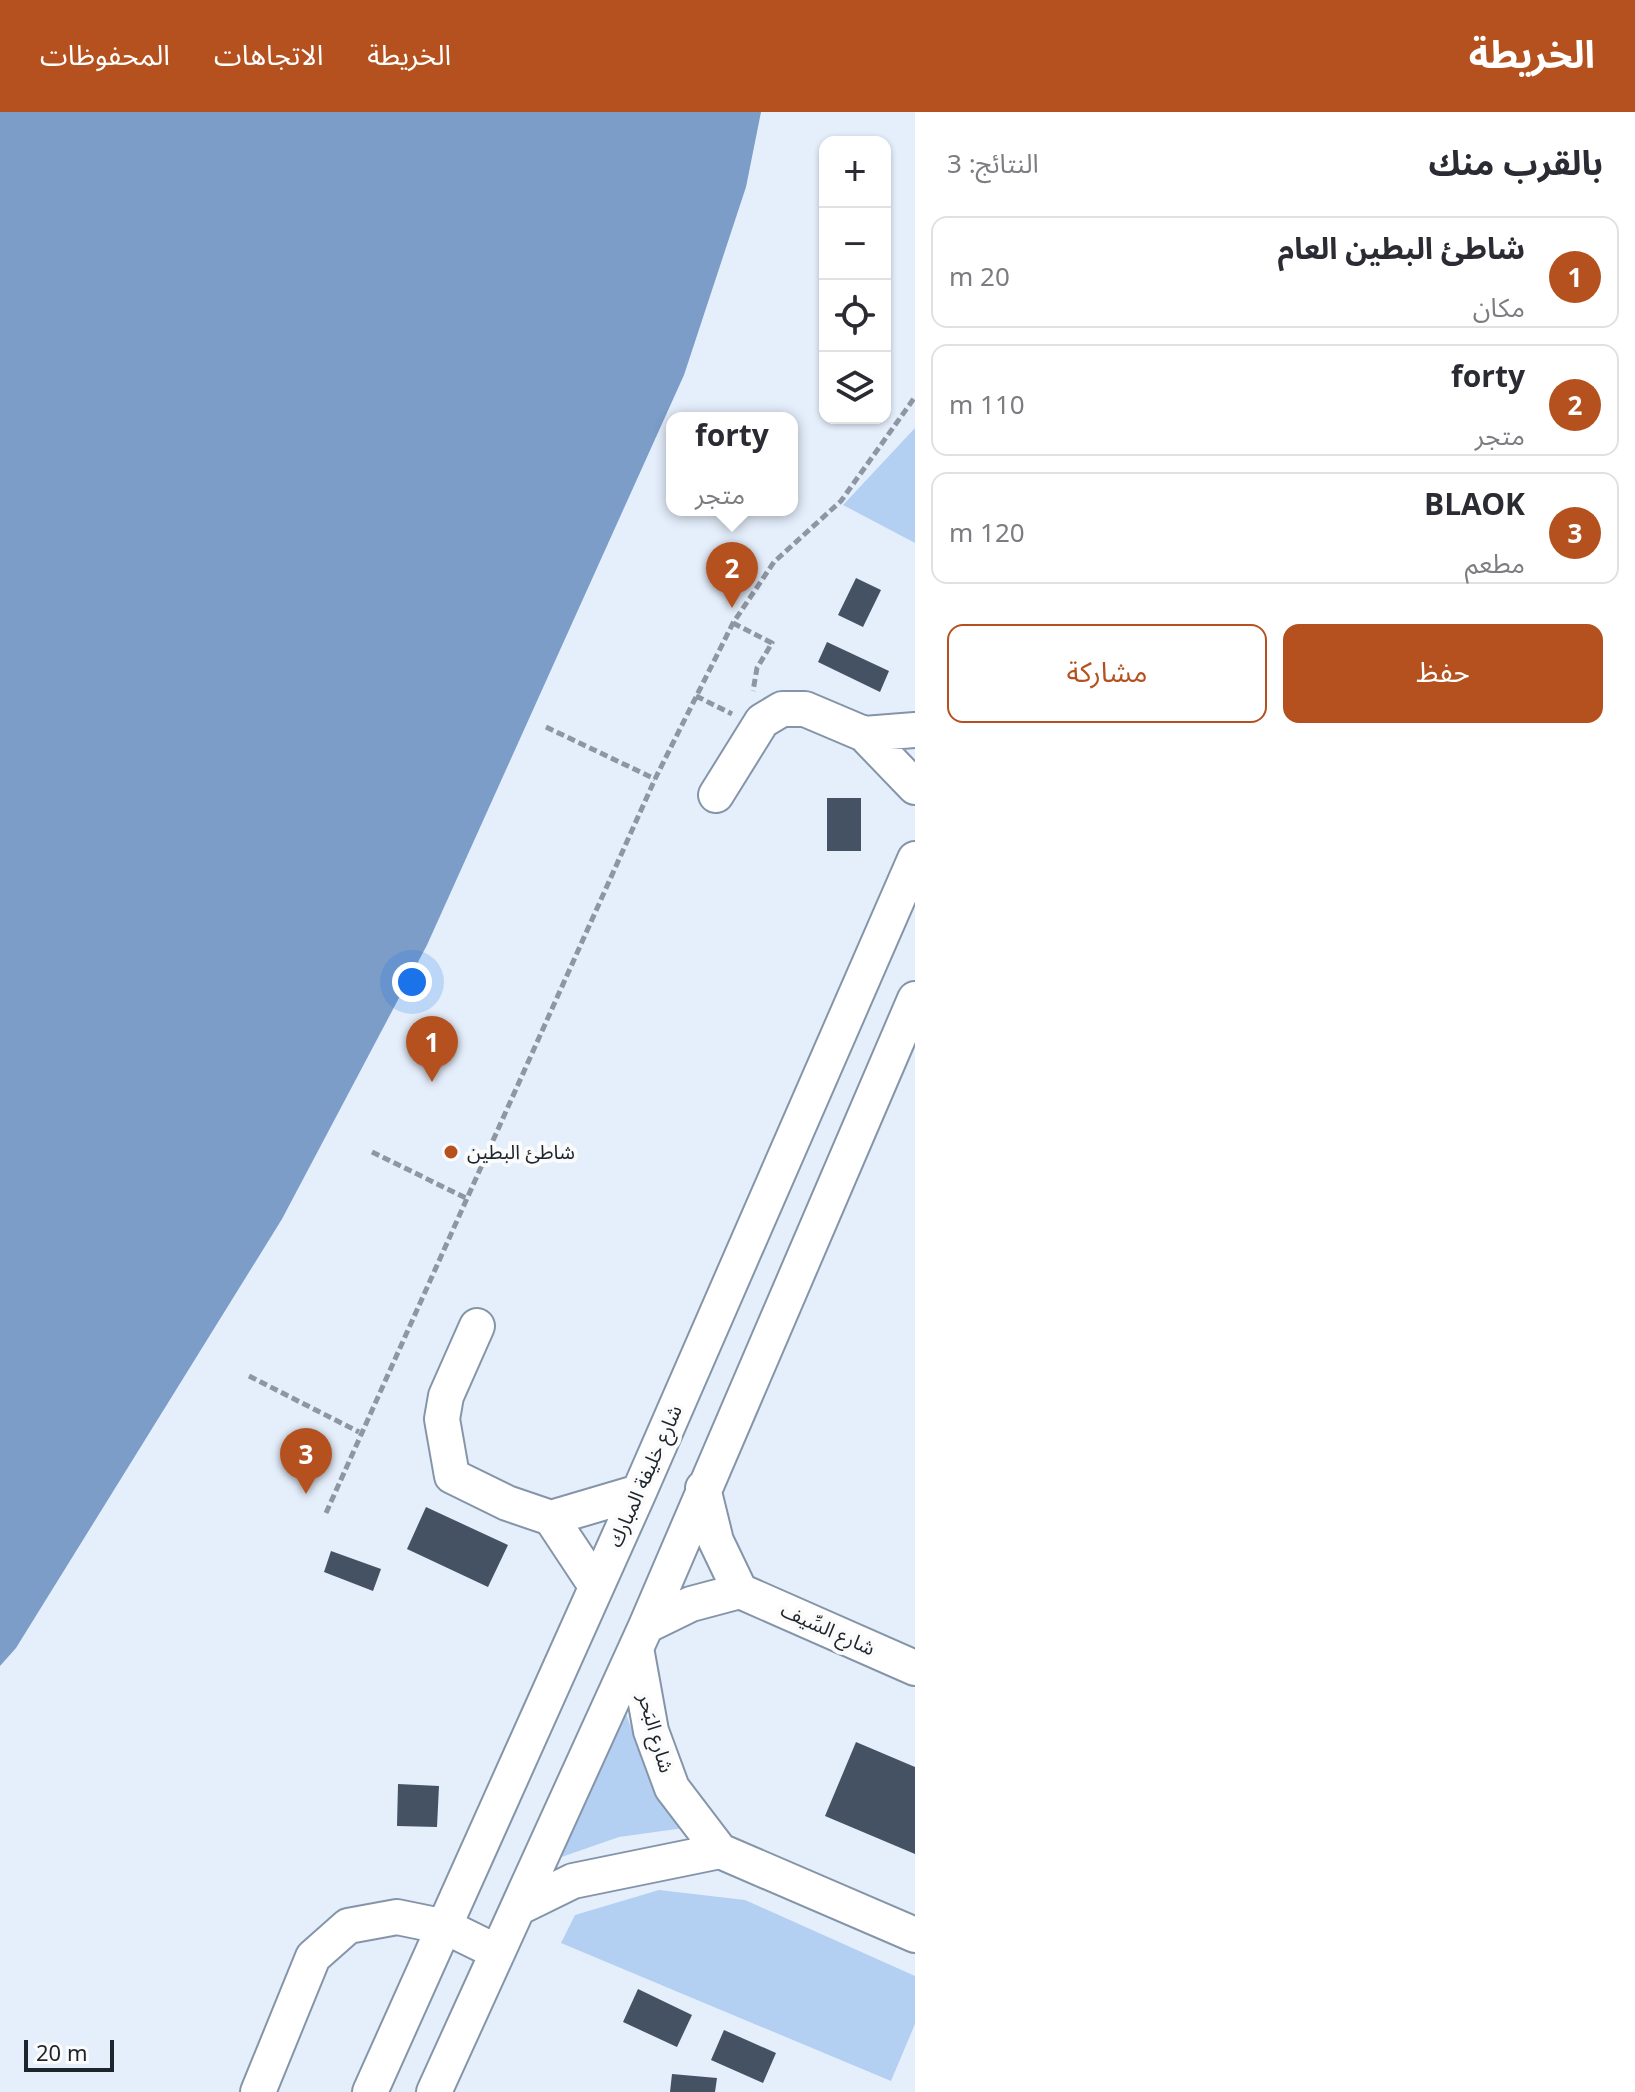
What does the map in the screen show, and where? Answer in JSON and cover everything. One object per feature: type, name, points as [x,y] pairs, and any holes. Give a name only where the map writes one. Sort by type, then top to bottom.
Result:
[{"type":"street","points":[[716,795],[762,721],[782,709],[805,709],[864,734],[915,787]]},
{"type":"street","points":[[864,734],[915,730]]},
{"type":"street","name":"شارع خليفة المبارك","points":[[370,2092],[639,1492],[915,859]]},
{"type":"street","points":[[434,2092],[641,1637],[915,999]]},
{"type":"street","points":[[477,1326],[446,1396],[442,1419],[452,1476],[507,1503],[551,1518],[639,1492]]},
{"type":"street","points":[[641,1637],[691,1604],[740,1591],[716,1541],[703,1488]]},
{"type":"street","points":[[551,1518],[596,1586]]},
{"type":"street","name":"شارع السِّيف","points":[[740,1591],[915,1668]]},
{"type":"street","name":"شارع البَحر","points":[[641,1637],[651,1731],[672,1788],[720,1851],[915,1935]]},
{"type":"street","points":[[520,1907],[573,1881],[720,1851]]},
{"type":"street","points":[[258,2092],[313,1957],[348,1926],[397,1917],[446,1927],[497,1952]]},
{"type":"path","points":[[326,1513],[359,1432],[655,779],[733,623],[774,562],[841,501],[915,397]]},
{"type":"path","points":[[733,623],[772,643],[757,668],[753,693]]},
{"type":"path","points":[[696,696],[733,714]]},
{"type":"path","points":[[727,729],[733,714],[743,704]]},
{"type":"path","points":[[546,727],[655,779]]},
{"type":"path","points":[[372,1152],[466,1198]]},
{"type":"path","points":[[249,1376],[359,1432]]},
{"type":"shaded area","points":[[0,112],[761,112],[746,187],[684,375],[427,945],[282,1219],[16,1648],[0,1666]]},
{"type":"shaded area","points":[[915,428],[915,543],[843,505]]},
{"type":"shaded area","points":[[621,1699],[647,1774],[684,1828],[619,1837],[550,1861]]},
{"type":"shaded area","points":[[659,1890],[745,1900],[915,1976],[915,2024],[891,2081],[561,1943],[575,1915]]},
{"type":"building","points":[[856,578],[881,590],[863,627],[838,615]]},
{"type":"building","points":[[827,642],[889,671],[880,692],[818,662]]},
{"type":"building","points":[[827,798],[861,798],[861,851],[827,851]]},
{"type":"building","points":[[426,1507],[508,1545],[488,1587],[407,1549]]},
{"type":"building","points":[[331,1551],[381,1569],[373,1591],[324,1572]]},
{"type":"building","points":[[856,1742],[915,1767],[915,1854],[825,1816]]},
{"type":"building","points":[[398,1784],[439,1786],[437,1827],[397,1826]]},
{"type":"building","points":[[638,1989],[692,2015],[677,2047],[623,2022]]},
{"type":"building","points":[[724,2030],[776,2053],[763,2083],[711,2060]]},
{"type":"building","points":[[672,2074],[717,2078],[715,2092],[670,2092]]},
{"type":"place","name":"forty","points":[[732,608]]},
{"type":"place","name":"شاطئ البطين العام","points":[[432,1082]]},
{"type":"place","name":"شاطئ البطين","points":[[451,1152]]},
{"type":"place","name":"BLAOK","points":[[306,1494]]}]
